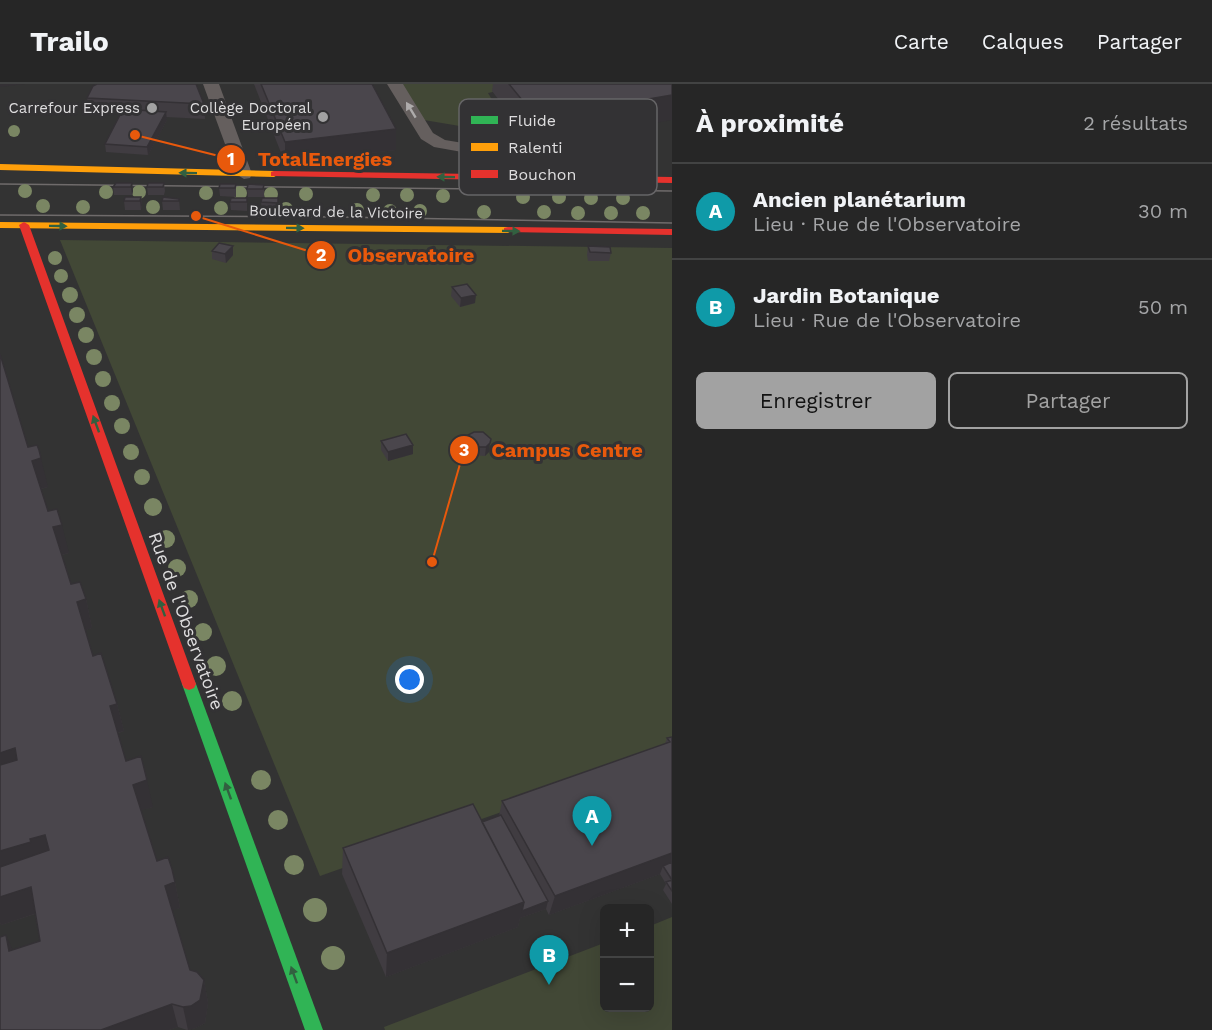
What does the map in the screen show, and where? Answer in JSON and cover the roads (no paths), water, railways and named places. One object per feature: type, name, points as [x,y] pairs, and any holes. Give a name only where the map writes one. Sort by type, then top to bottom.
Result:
[{"type":"street","points":[[0,167],[459,178]]},
{"type":"street","name":"Boulevard de la Victoire","points":[[0,225],[672,232]]},
{"type":"street","name":"Rue de l'Observatoire","points":[[24,225],[314,1030]]},
{"type":"lane","points":[[211,84],[244,174]]},
{"type":"lane","points":[[395,84],[427,136],[440,144],[459,147]]},
{"type":"tram line","points":[[0,184],[459,189]]},
{"type":"tram line","points":[[657,191],[672,191]]},
{"type":"tram line","points":[[0,215],[339,217],[672,223]]},
{"type":"place","name":"Carrefour Express","points":[[152,108]]},
{"type":"place","name":"Collège Doctoral Européen","points":[[323,117]]},
{"type":"place","name":"TotalEnergies","points":[[135,135]]},
{"type":"place","name":"Observatoire","points":[[196,216]]},
{"type":"place","name":"Campus Centre","points":[[432,562]]},
{"type":"place","name":"Ancien planétarium","points":[[592,846]]},
{"type":"place","name":"Jardin Botanique","points":[[549,985]]}]
